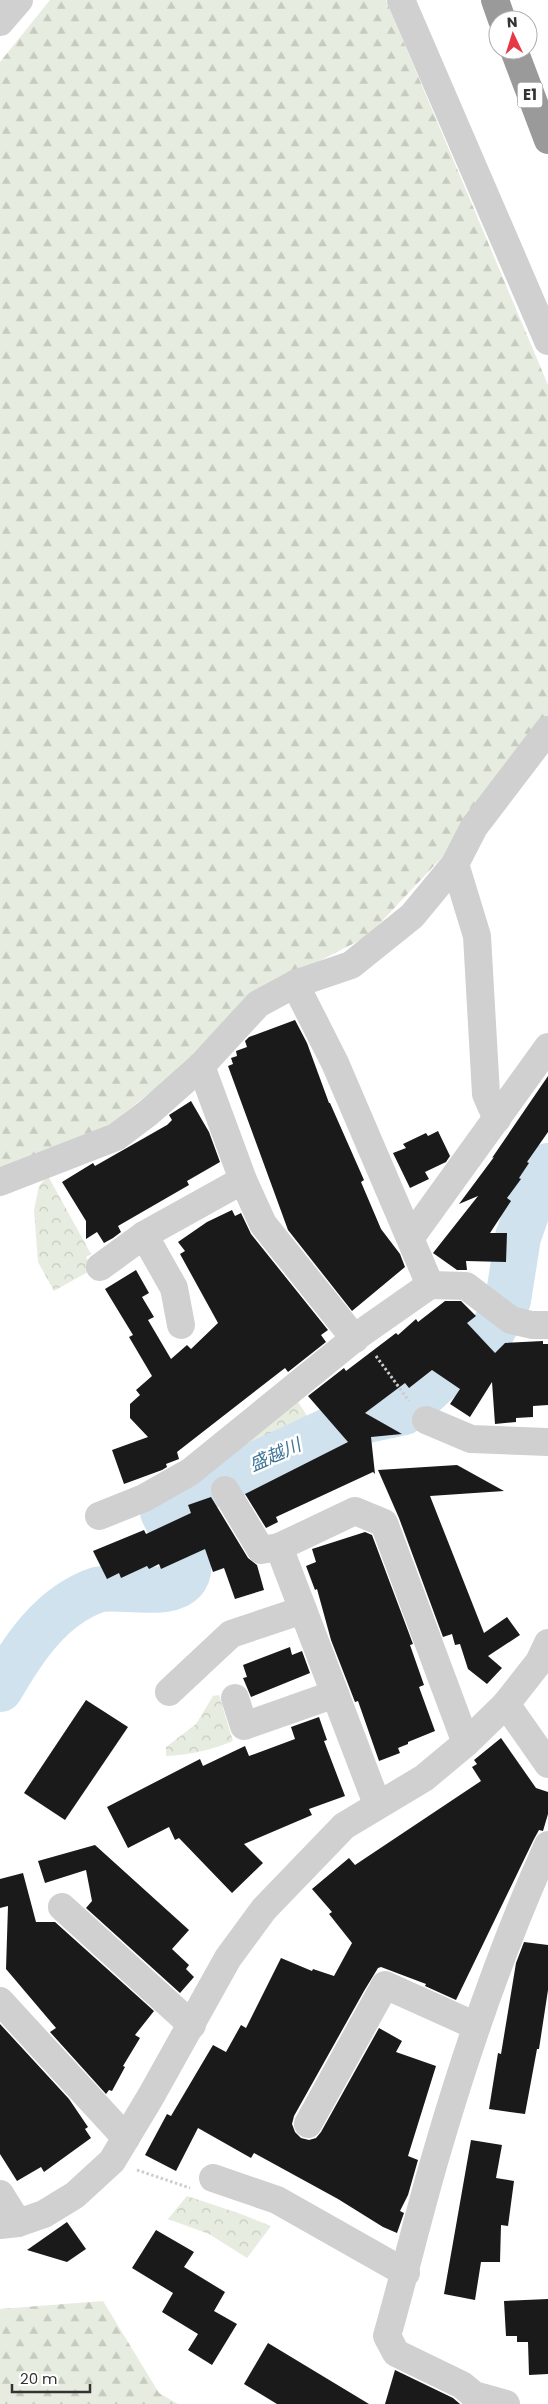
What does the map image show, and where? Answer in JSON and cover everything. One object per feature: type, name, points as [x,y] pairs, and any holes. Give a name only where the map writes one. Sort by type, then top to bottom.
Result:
[{"type":"highway","name":"E1","points":[[518,60],[548,140]]},
{"type":"street","points":[[0,22],[19,0]]},
{"type":"street","points":[[401,0],[548,341]]},
{"type":"street","points":[[0,1182],[116,1137],[148,1113],[201,1066],[258,1004],[295,984],[352,965],[412,916],[455,864],[474,827],[548,730]]},
{"type":"street","points":[[455,864],[477,936],[486,1094],[496,1119]]},
{"type":"street","points":[[295,984],[336,1064],[430,1285]]},
{"type":"street","points":[[411,1237],[548,1047]]},
{"type":"street","points":[[201,1066],[243,1180],[264,1224],[358,1336]]},
{"type":"street","points":[[100,1267],[144,1235],[243,1180]]},
{"type":"street","points":[[144,1235],[174,1288],[181,1325]]},
{"type":"street","points":[[99,1516],[144,1498],[190,1472],[358,1336],[430,1285],[466,1286],[502,1314],[532,1325],[548,1325]]},
{"type":"street","points":[[426,1420],[471,1439],[548,1442]]},
{"type":"street","points":[[225,1490],[261,1550],[279,1548],[356,1511],[384,1523],[466,1743]]},
{"type":"street","points":[[279,1548],[377,1804]]},
{"type":"street","points":[[169,1692],[231,1634],[303,1610]]},
{"type":"street","points":[[0,2194],[9,2224],[44,2214],[75,2195],[112,2161],[192,2025],[228,1958],[264,1909],[344,1826],[377,1804],[424,1778],[466,1743],[506,1704],[539,1662],[548,1643]]},
{"type":"street","points":[[235,1698],[244,1726],[335,1694]]},
{"type":"street","points":[[506,1704],[548,1764]]},
{"type":"street","points":[[506,2404],[473,2399],[462,2385],[396,2353],[387,2336],[406,2273],[439,2146],[476,2026],[528,1888],[548,1845]]},
{"type":"street","points":[[62,1906],[192,2025]]},
{"type":"street","points":[[308,2124],[385,1985],[476,2026]]},
{"type":"street","points":[[0,2001],[126,2138]]},
{"type":"street","points":[[214,2178],[277,2200],[406,2273]]},
{"type":"path","points":[[358,1336],[405,1396]]},
{"type":"path","points":[[130,2167],[186,2187]]},
{"type":"green space","points":[[50,0],[386,0],[548,385],[548,719],[445,854],[368,936],[302,970],[101,1132],[0,1171],[0,62]]},
{"type":"green space","points":[[48,1176],[91,1254],[86,1257],[93,1269],[54,1291],[38,1262],[34,1210],[39,1186]]},
{"type":"green space","points":[[296,1399],[308,1417],[296,1428],[255,1456],[210,1478],[194,1483]]},
{"type":"green space","points":[[219,1695],[233,1741],[200,1751],[166,1756],[166,1747],[196,1724],[213,1696]]},
{"type":"green space","points":[[187,2196],[271,2226],[247,2258],[209,2234],[168,2219]]},
{"type":"green space","points":[[103,2301],[159,2393],[178,2404],[0,2404],[0,2309]]},
{"type":"building","points":[[295,1020],[307,1043],[329,1103],[364,1180],[361,1182],[381,1229],[400,1254],[405,1267],[352,1311],[288,1230],[228,1066],[233,1064],[231,1058],[237,1056],[236,1051],[247,1047],[245,1041],[249,1037]]},
{"type":"building","points":[[548,1076],[548,1132],[527,1162],[529,1163],[519,1178],[521,1179],[507,1198],[511,1201],[490,1233],[507,1233],[506,1262],[466,1261],[467,1270],[457,1270],[433,1253],[478,1196],[459,1204],[494,1157],[492,1158]]},
{"type":"building","points":[[191,1101],[209,1132],[220,1162],[187,1181],[189,1185],[118,1226],[121,1232],[113,1238],[104,1243],[97,1232],[86,1239],[86,1221],[62,1182],[93,1163],[95,1166],[167,1125],[172,1120],[169,1115]]},
{"type":"building","points":[[438,1131],[450,1156],[446,1162],[425,1172],[429,1179],[410,1188],[393,1153],[406,1148],[403,1144],[426,1133],[428,1136]]},
{"type":"building","points":[[232,1210],[235,1216],[241,1213],[251,1234],[328,1330],[321,1335],[326,1342],[288,1372],[285,1368],[177,1452],[179,1459],[166,1464],[167,1467],[162,1470],[124,1484],[112,1450],[148,1437],[130,1418],[130,1404],[140,1395],[136,1390],[152,1376],[129,1337],[133,1335],[105,1289],[136,1270],[149,1293],[142,1297],[154,1317],[148,1320],[171,1359],[187,1345],[191,1349],[218,1323],[180,1254],[185,1251],[178,1242],[207,1222]]},
{"type":"building","points":[[445,1301],[461,1301],[476,1316],[467,1323],[495,1353],[505,1343],[543,1341],[543,1344],[548,1344],[548,1405],[533,1406],[533,1417],[516,1418],[516,1422],[495,1424],[492,1382],[470,1417],[450,1404],[460,1389],[432,1370],[409,1388],[405,1383],[365,1413],[402,1434],[371,1437],[375,1474],[373,1472],[276,1517],[278,1522],[266,1528],[245,1494],[348,1442],[308,1396],[344,1368],[346,1371],[396,1333],[398,1335],[416,1319],[418,1322]]},
{"type":"building","points":[[457,1465],[504,1491],[430,1496],[484,1633],[507,1617],[520,1635],[488,1656],[502,1668],[487,1684],[468,1669],[460,1644],[455,1645],[452,1634],[443,1637],[399,1518],[378,1470]]},
{"type":"building","points":[[211,1497],[248,1558],[257,1565],[264,1590],[235,1599],[224,1568],[213,1572],[205,1549],[161,1569],[159,1564],[149,1569],[147,1566],[121,1578],[119,1573],[107,1579],[93,1551],[144,1530],[146,1534],[191,1513],[188,1505]]},
{"type":"building","points":[[365,1532],[372,1535],[413,1644],[410,1645],[424,1685],[419,1687],[435,1731],[408,1742],[408,1744],[398,1748],[400,1753],[379,1761],[358,1701],[355,1702],[331,1640],[317,1589],[315,1590],[306,1566],[316,1562],[312,1549]]},
{"type":"building","points":[[290,1647],[292,1655],[302,1651],[310,1673],[251,1697],[243,1678],[247,1677],[243,1665]]},
{"type":"building","points":[[86,1700],[128,1727],[65,1820],[24,1793]]},
{"type":"building","points":[[319,1717],[327,1740],[324,1741],[345,1796],[309,1809],[312,1815],[244,1844],[263,1863],[232,1893],[179,1838],[175,1840],[169,1827],[128,1848],[107,1807],[200,1759],[203,1766],[245,1746],[249,1756],[295,1739],[291,1727]]},
{"type":"building","points":[[501,1738],[536,1788],[548,1792],[548,1814],[543,1831],[539,1830],[534,1839],[456,2000],[425,1986],[426,1984],[381,1967],[378,1968],[294,2116],[292,2124],[295,2132],[301,2138],[309,2140],[316,2138],[379,2028],[402,2041],[396,2052],[436,2066],[408,2156],[418,2160],[408,2195],[400,2211],[404,2213],[397,2233],[383,2227],[338,2199],[254,2153],[251,2158],[198,2128],[176,2171],[145,2155],[167,2114],[171,2116],[213,2045],[226,2052],[241,2025],[246,2028],[281,1958],[312,1971],[313,1969],[334,1976],[352,1943],[329,1914],[332,1912],[312,1889],[349,1858],[355,1865],[481,1781],[472,1767],[477,1764],[474,1760]]},
{"type":"building","points":[[95,1845],[189,1930],[172,1949],[189,1965],[186,1969],[194,1977],[180,1993],[86,1908],[92,1901],[86,1870],[45,1883],[38,1861]]},
{"type":"building","points":[[23,1873],[36,1922],[55,1922],[154,2011],[135,2035],[140,2038],[123,2066],[125,2067],[112,2091],[109,2090],[106,2094],[50,2032],[56,2028],[6,1969],[8,1906],[0,1908],[0,1879]]},
{"type":"building","points":[[524,1942],[548,1945],[548,1990],[539,2049],[537,2049],[525,2114],[489,2109],[498,2053],[501,2054],[516,1963]]},
{"type":"building","points":[[0,2024],[69,2099],[88,2127],[85,2129],[91,2138],[44,2172],[41,2167],[17,2181],[0,2154]]},
{"type":"building","points":[[471,2140],[502,2145],[496,2178],[514,2181],[508,2226],[501,2225],[500,2262],[481,2262],[475,2300],[444,2294]]},
{"type":"building","points":[[67,2222],[86,2249],[67,2262],[27,2250]]},
{"type":"building","points":[[156,2230],[194,2252],[184,2267],[225,2292],[214,2311],[237,2324],[212,2365],[188,2350],[198,2334],[162,2312],[173,2293],[132,2268]]},
{"type":"building","points":[[548,2299],[548,2374],[529,2375],[528,2342],[517,2342],[517,2336],[506,2336],[504,2301]]},
{"type":"building","points":[[268,2343],[369,2404],[277,2404],[244,2384]]},
{"type":"building","points":[[395,2370],[453,2398],[460,2404],[385,2404]]},
{"type":"waterway","name":"盛越川","points":[[0,1689],[18,1659],[40,1630],[52,1618],[81,1597],[107,1588],[162,1589],[183,1581],[188,1571],[188,1565],[183,1550],[163,1512],[166,1504],[175,1498],[219,1482],[330,1430],[344,1425],[404,1412],[493,1330],[508,1300],[518,1237],[534,1192],[548,1166]]},
{"type":"waterway","points":[[534,1192],[548,1187]]}]
